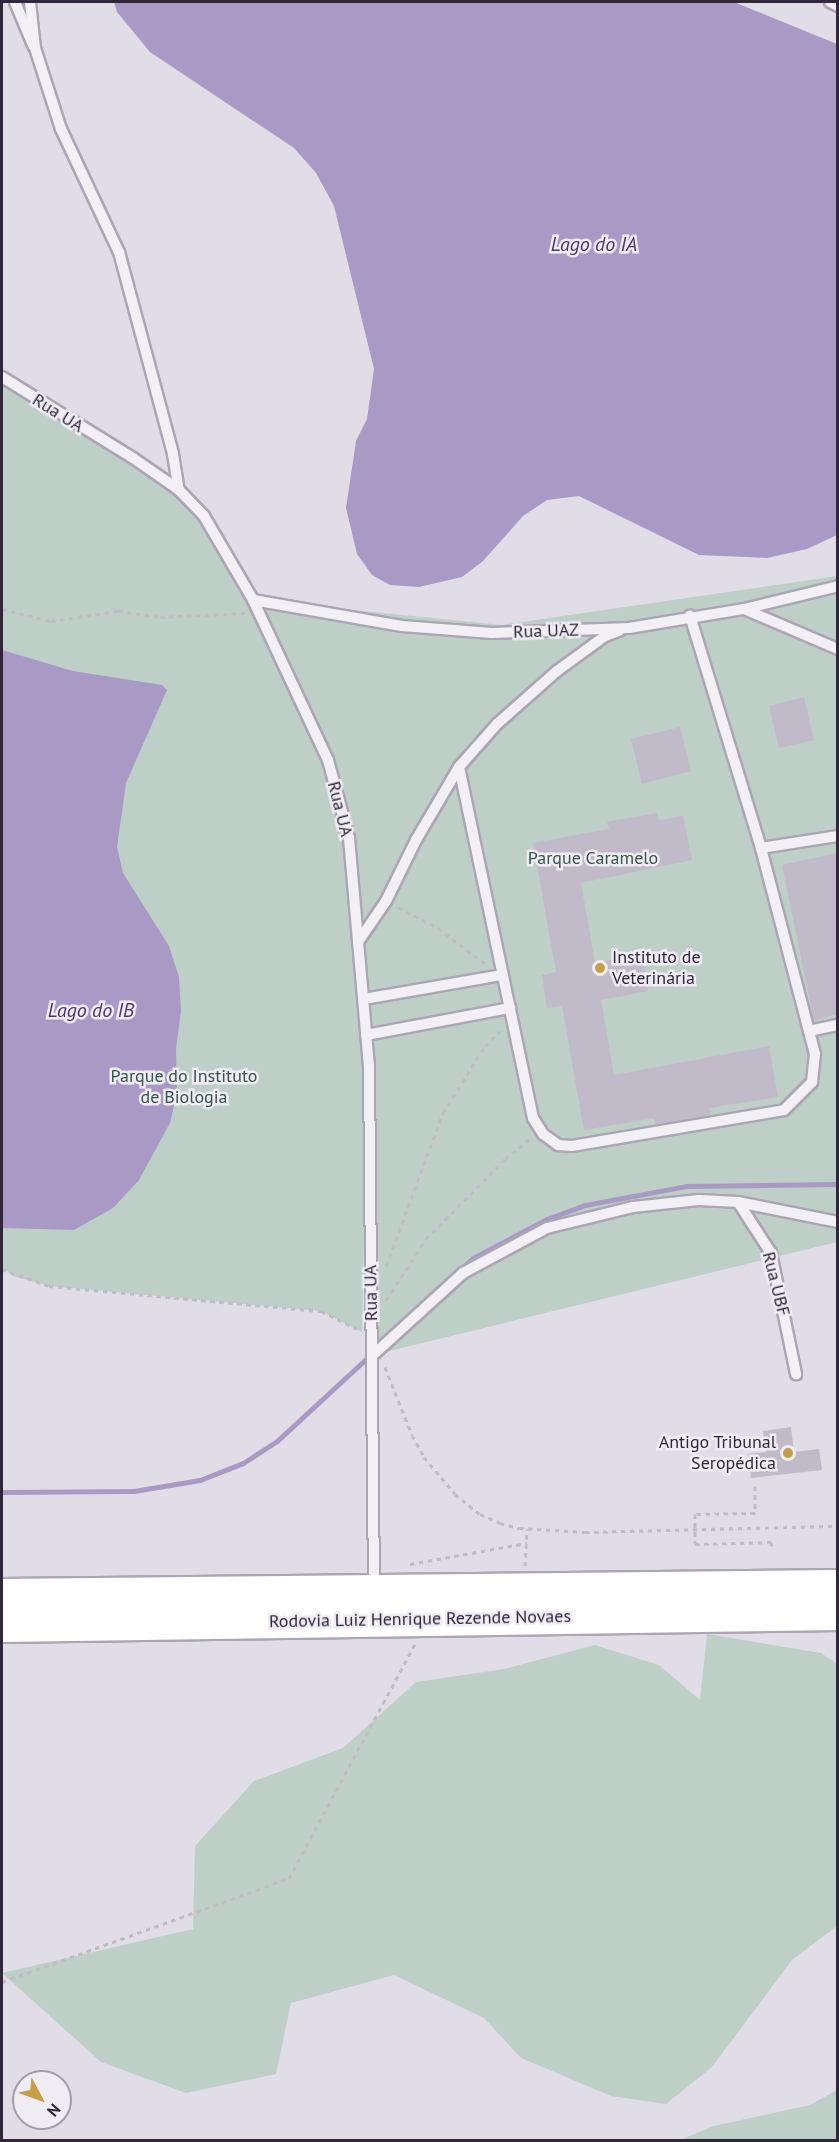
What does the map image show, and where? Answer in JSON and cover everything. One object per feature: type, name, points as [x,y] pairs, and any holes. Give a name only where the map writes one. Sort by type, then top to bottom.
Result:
[{"type":"highway","name":"Rodovia Luiz Henrique Rezende Novaes","points":[[2,1595],[837,1586]]},
{"type":"highway","name":"Rodovia Luiz Henrique Rezende Novaes","points":[[2,1624],[837,1613]]},
{"type":"lane","points":[[15,2],[35,48],[61,129],[118,252],[173,454],[179,490]]},
{"type":"lane","points":[[30,2],[35,48]]},
{"type":"lane","points":[[830,2],[837,6]]},
{"type":"lane","name":"Rua UA","points":[[2,377],[179,490],[204,516],[253,600],[328,760],[349,838],[366,1035],[373,1355],[374,1592]]},
{"type":"lane","name":"Rua UAZ","points":[[253,600],[402,626],[492,633],[629,628],[690,616],[744,609],[832,586],[837,580]]},
{"type":"lane","points":[[744,609],[837,648]]},
{"type":"lane","points":[[459,767],[501,975],[540,1131],[558,1145],[572,1146],[784,1110],[812,1082],[815,1054],[761,848],[690,616]]},
{"type":"lane","points":[[358,942],[386,901],[416,840],[459,767],[497,724],[557,671],[605,636],[629,628]]},
{"type":"lane","points":[[761,848],[837,836]]},
{"type":"lane","points":[[364,999],[501,975]]},
{"type":"lane","points":[[366,1035],[511,1014]]},
{"type":"lane","points":[[808,1030],[837,1025]]},
{"type":"lane","points":[[373,1355],[463,1273],[547,1228],[633,1207],[699,1200],[738,1202],[837,1222]]},
{"type":"lane","name":"Rua UBF","points":[[738,1202],[771,1253],[796,1374]]},
{"type":"path","points":[[2,609],[51,621],[118,611],[160,616],[259,612]]},
{"type":"path","points":[[386,901],[438,928],[501,975]]},
{"type":"path","points":[[385,1268],[443,1113],[485,1046],[511,1014]]},
{"type":"path","points":[[372,1321],[426,1239],[505,1158],[540,1131]]},
{"type":"path","points":[[2,1269],[49,1286],[321,1311],[362,1332],[373,1355],[390,1371],[412,1436],[438,1475],[480,1514],[527,1529],[585,1532],[837,1526]]},
{"type":"path","points":[[754,1486],[755,1513],[695,1514],[695,1544],[771,1542],[772,1546]]},
{"type":"path","points":[[525,1567],[527,1529]]},
{"type":"path","points":[[2,1982],[289,1878],[428,1620]]},
{"type":"green space","points":[[2,377],[133,458],[204,516],[253,600],[502,625],[837,576],[837,1242],[373,1355],[365,1198],[362,1332],[321,1311],[49,1286],[13,1276],[2,1267]]},
{"type":"green space","points":[[707,1634],[821,1653],[837,1664],[837,1926],[792,1960],[712,2067],[666,2104],[611,2096],[521,2058],[484,2018],[394,1975],[291,2003],[276,2074],[186,2093],[101,2062],[2,1973],[193,1929],[195,1846],[254,1781],[343,1748],[416,1682],[504,1669],[595,1645],[659,1665],[700,1700]]},
{"type":"green space","points":[[837,2090],[837,2140],[680,2140],[714,2126],[810,2105]]},
{"type":"water","name":"Lago do IA","points":[[114,2],[734,2],[837,44],[837,535],[807,549],[767,558],[699,555],[579,496],[547,500],[523,516],[483,561],[462,577],[419,587],[390,585],[372,575],[357,554],[346,508],[356,441],[367,419],[374,369],[334,206],[316,173],[294,148],[150,52],[117,12]]},
{"type":"water","name":"Lago do IB","points":[[2,650],[73,671],[162,685],[167,690],[126,783],[117,847],[123,873],[169,946],[179,977],[181,1011],[176,1049],[177,1093],[170,1123],[139,1180],[113,1208],[74,1230],[2,1228]]},
{"type":"building","points":[[804,697],[814,740],[779,748],[769,706]]},
{"type":"building","points":[[680,727],[691,771],[642,784],[631,739]]},
{"type":"building","name":"Instituto de Veterinária","points":[[657,813],[659,820],[683,816],[692,860],[581,883],[595,963],[642,955],[648,991],[601,1000],[614,1075],[769,1046],[778,1097],[709,1108],[711,1114],[701,1117],[656,1124],[654,1118],[584,1130],[562,1006],[547,1008],[542,975],[556,972],[533,843],[609,829],[607,822]]},
{"type":"building","points":[[837,853],[837,1014],[814,1021],[782,865]]},
{"type":"building","name":"Antigo Tribunal Seropédica","points":[[791,1427],[794,1452],[819,1449],[822,1470],[751,1478],[748,1454],[766,1452],[763,1431]]},
{"type":"waterway","points":[[405,1319],[473,1258],[547,1219],[585,1205],[687,1186],[838,1184]]},
{"type":"waterway","points":[[2,1492],[134,1491],[200,1480],[243,1463],[277,1441],[369,1356]]},
{"type":"place","name":"Instituto de Veterinária","points":[[600,968]]},
{"type":"place","name":"Antigo Tribunal Seropédica","points":[[788,1453]]},
{"type":"park label","name":"Parque Caramelo","points":[[593,858]]},
{"type":"park label","name":"Parque do Instituto de Biologia","points":[[184,1087]]}]
